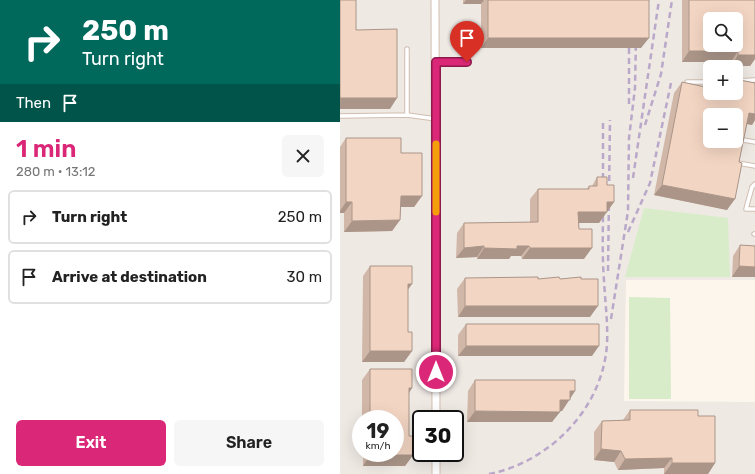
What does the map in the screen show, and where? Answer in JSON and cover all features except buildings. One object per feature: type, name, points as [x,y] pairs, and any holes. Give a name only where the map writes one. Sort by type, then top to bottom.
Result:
[{"type":"street","points":[[435,0],[436,410]]},
{"type":"street","points":[[436,462],[436,474]]},
{"type":"lane","points":[[407,49],[407,115]]},
{"type":"lane","points":[[436,62],[467,62]]},
{"type":"lane","points":[[743,81],[755,80]]},
{"type":"lane","points":[[687,82],[703,82]]},
{"type":"lane","points":[[340,116],[407,115],[436,120]]},
{"type":"lane","points":[[743,140],[755,142]]},
{"type":"lane","points":[[738,163],[755,166]]},
{"type":"lane","points":[[755,184],[752,187],[746,209],[755,209]]},
{"type":"shaded area","points":[[340,0],[755,0],[755,280],[626,280],[624,401],[755,402],[755,474],[340,474]]},
{"type":"green space","points":[[644,208],[728,218],[730,277],[625,277]]},
{"type":"green space","points":[[629,297],[670,298],[671,399],[629,399]]},
{"type":"railway","points":[[633,178],[659,0]]},
{"type":"railway","points":[[645,125],[661,74],[672,0]]},
{"type":"railway","points":[[611,319],[628,211],[629,138],[635,88],[636,37]]},
{"type":"railway","points":[[629,38],[629,106]]},
{"type":"railway","points":[[628,232],[650,183],[671,83]]},
{"type":"railway","points":[[608,271],[610,120]]},
{"type":"railway","points":[[603,121],[603,189]]},
{"type":"railway","points":[[489,474],[511,468],[533,458],[552,444],[569,428],[584,410],[595,390],[603,367],[607,344],[603,262],[603,207]]},
{"type":"slow traffic","points":[[436,144],[436,212]]},
{"type":"route","points":[[436,372],[436,62],[467,62]]}]
